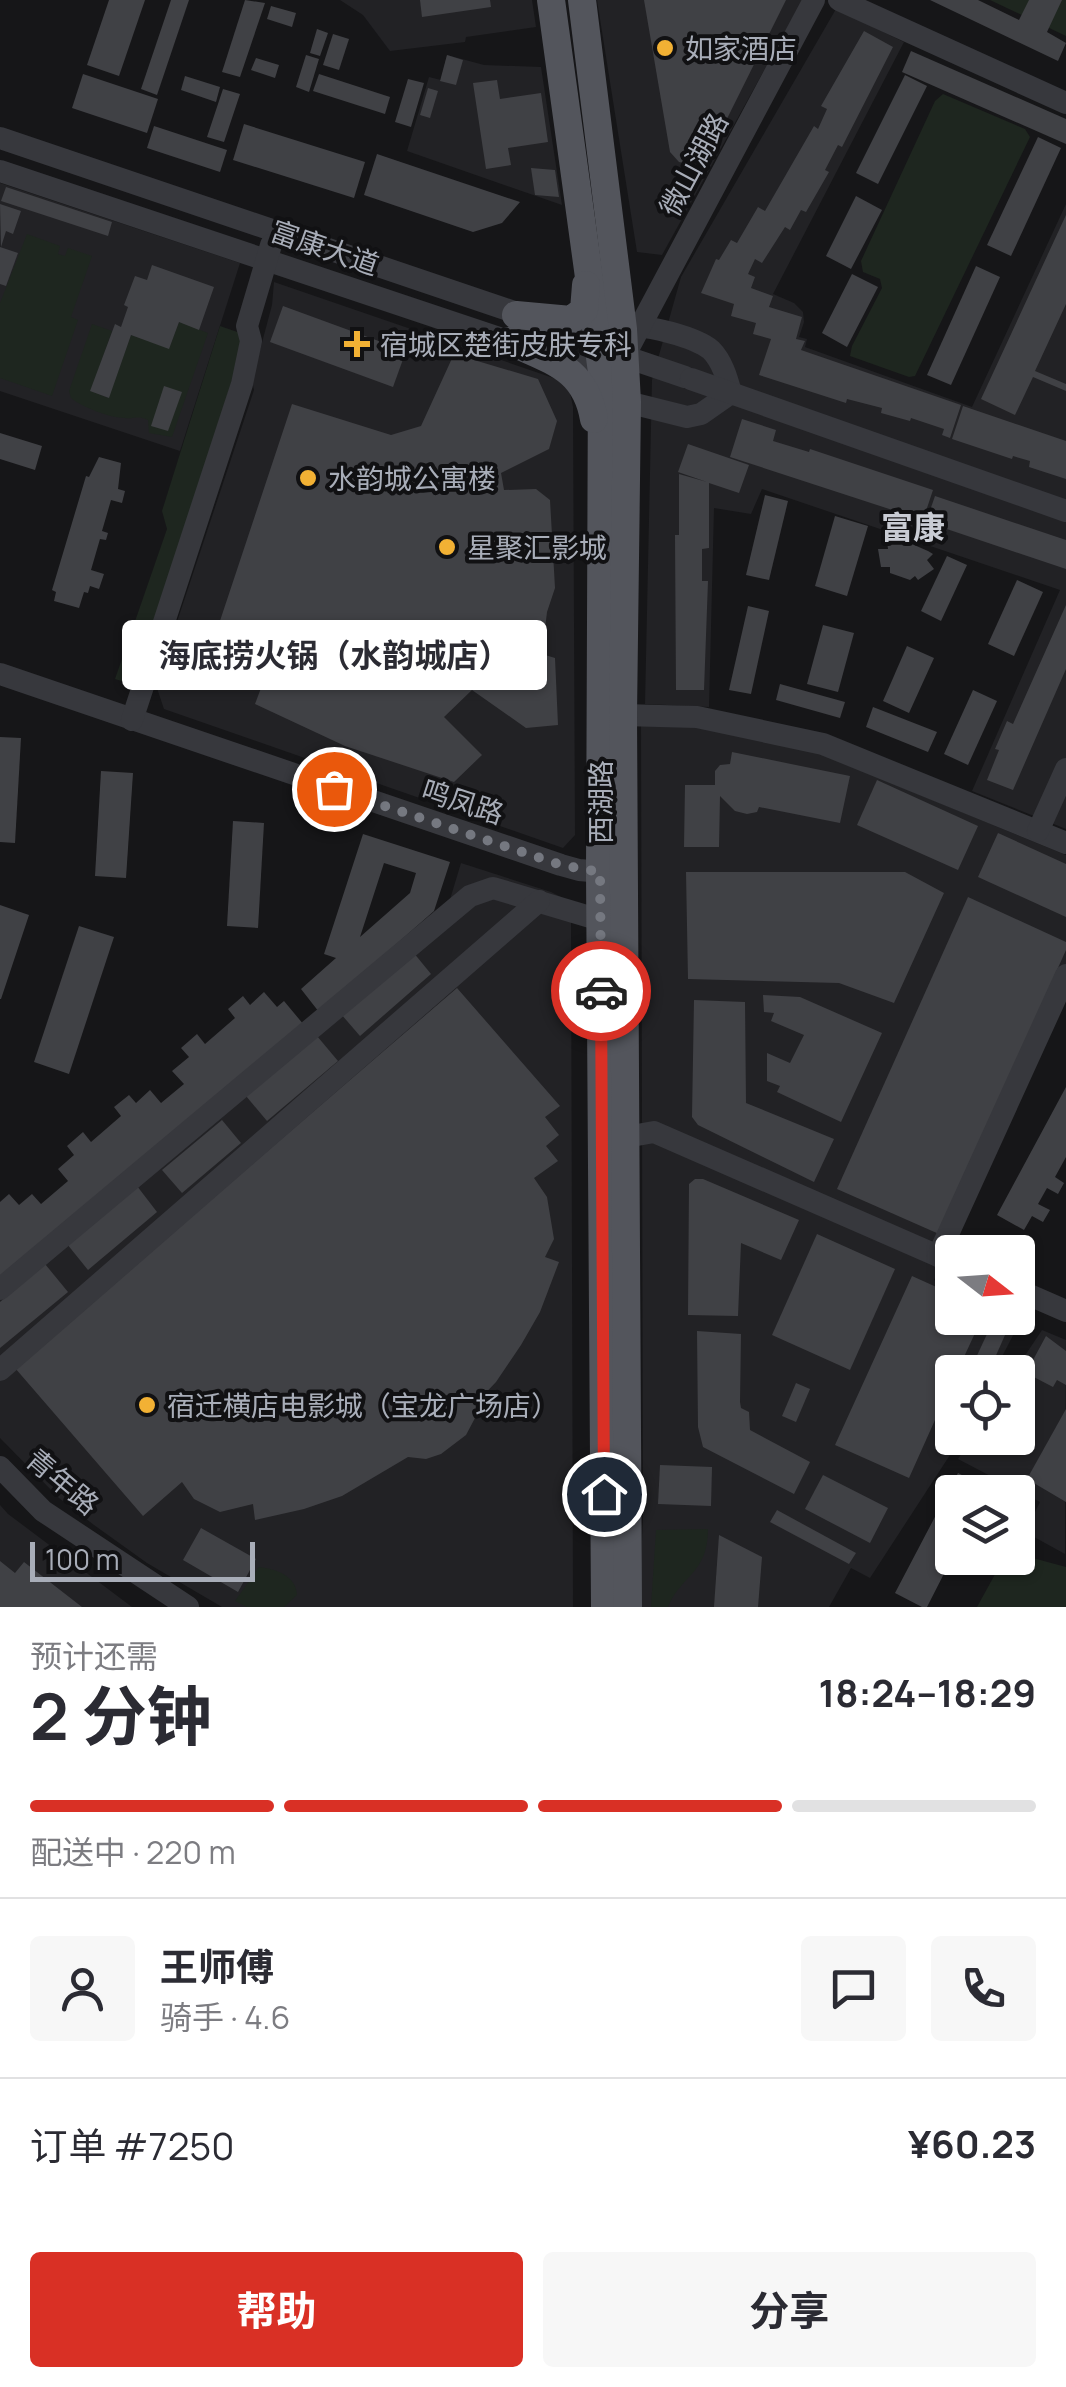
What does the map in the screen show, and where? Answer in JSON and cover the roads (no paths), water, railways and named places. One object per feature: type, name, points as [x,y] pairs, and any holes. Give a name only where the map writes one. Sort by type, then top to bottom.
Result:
[{"type":"main road","name":"西湖路","points":[[551,0],[584,228],[619,345],[602,468],[612,873],[626,1137],[628,1607]]},
{"type":"main road","name":"西湖路","points":[[582,0],[628,402],[623,715],[612,873],[600,920],[605,1607]]},
{"type":"main road","points":[[512,328],[580,316],[587,299],[584,228]]},
{"type":"main road","points":[[512,328],[585,386],[602,468]]},
{"type":"street","name":"微山湖路","points":[[619,345],[814,0]]},
{"type":"street","points":[[839,0],[1066,103]]},
{"type":"street","name":"富康大道","points":[[0,138],[274,232],[512,328]]},
{"type":"street","name":"富康大道","points":[[0,171],[267,258],[512,328],[619,345]]},
{"type":"street","points":[[132,720],[242,384],[251,341],[247,326],[274,232]]},
{"type":"street","points":[[619,345],[688,378],[1066,511]]},
{"type":"street","points":[[619,345],[706,346],[721,366],[731,393]]},
{"type":"street","points":[[628,402],[687,417],[701,414],[731,393]]},
{"type":"street","name":"鸣凤路","points":[[0,674],[544,859],[578,870],[612,873]]},
{"type":"street","points":[[623,715],[697,717],[823,744],[1066,843]]},
{"type":"street","points":[[1038,831],[1066,769]]},
{"type":"street","points":[[0,1289],[470,896],[493,888],[600,920]]},
{"type":"street","points":[[0,1370],[540,901]]},
{"type":"street","points":[[955,1235],[1066,975]]},
{"type":"street","points":[[626,1137],[654,1132],[935,1255]]},
{"type":"street","points":[[1035,1298],[1066,1312]]},
{"type":"street","name":"青年路","points":[[0,1467],[43,1510],[188,1607]]},
{"type":"street","name":"青年路","points":[[0,1488],[33,1522],[161,1607]]},
{"type":"place","name":"如家酒店","points":[[665,48]]},
{"type":"place","name":"宿城区楚街皮肤专科","points":[[357,344]]},
{"type":"place","name":"水韵城公寓楼","points":[[308,478]]},
{"type":"place","name":"星聚汇影城","points":[[447,547]]},
{"type":"place","name":"海底捞火锅（水韵城店）","points":[[334,789]]},
{"type":"place","name":"宿迁横店电影城（宝龙广场店）","points":[[147,1405]]},
{"type":"district","name":"富康","points":[[913,527]]}]
